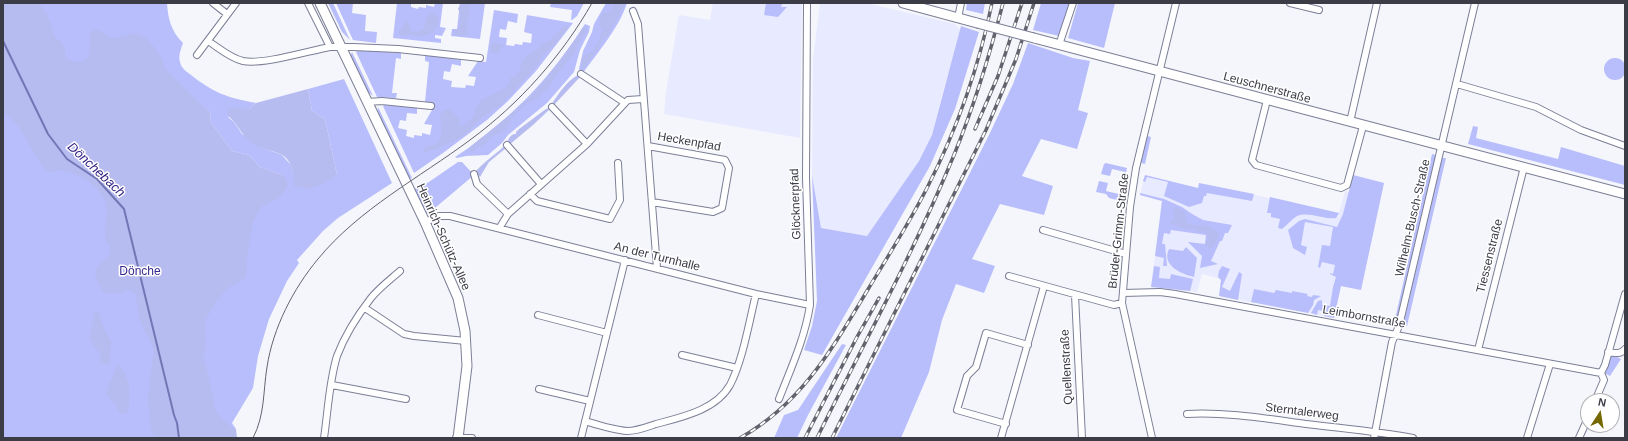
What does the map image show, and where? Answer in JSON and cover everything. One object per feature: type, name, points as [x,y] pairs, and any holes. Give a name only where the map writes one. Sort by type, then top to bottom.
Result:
[{"type":"main road","name":"Heinrich-Schütz-Allee","points":[[320,3],[425,222],[458,298],[466,341],[467,366],[457,438]]},
{"type":"main road","name":"Leuschnerstraße","points":[[903,3],[1059,46],[1625,194]]},
{"type":"street","points":[[213,3],[227,14]]},
{"type":"street","points":[[197,55],[236,3]]},
{"type":"street","points":[[308,3],[330,47]]},
{"type":"street","name":"Glöcknerpfad","points":[[779,399],[801,343],[807,324],[810,305],[806,178],[807,3]]},
{"type":"street","points":[[958,18],[961,3]]},
{"type":"street","points":[[1059,46],[1073,3]]},
{"type":"street","name":"Brüder-Grimm-Straße","points":[[1152,438],[1122,303],[1130,207],[1136,168],[1176,3]]},
{"type":"street","points":[[1290,3],[1319,10]]},
{"type":"street","points":[[1350,122],[1377,3]]},
{"type":"street","name":"Wilhelm-Busch-Straße","points":[[1375,435],[1392,342],[1399,326],[1475,3]]},
{"type":"street","name":"Heckenpfad","points":[[633,11],[638,24],[657,268]]},
{"type":"street","points":[[208,41],[230,56],[243,61],[254,62],[341,46],[398,49],[480,58]]},
{"type":"street","points":[[581,74],[625,103]]},
{"type":"street","points":[[1457,84],[1536,108],[1581,130],[1625,146]]},
{"type":"street","points":[[500,227],[508,214],[587,144],[628,100],[643,98]]},
{"type":"street","points":[[1267,100],[1252,160],[1256,165],[1341,188],[1347,185],[1363,126]]},
{"type":"street","points":[[367,102],[382,101],[431,106]]},
{"type":"street","points":[[552,107],[587,144]]},
{"type":"street","points":[[507,145],[541,184]]},
{"type":"street","name":"Heckenpfad","points":[[648,146],[725,160],[729,168],[722,208],[713,212],[652,202]]},
{"type":"street","points":[[530,194],[537,201],[610,219],[620,200],[618,164]]},
{"type":"street","name":"Tiessenstraße","points":[[1478,350],[1524,167]]},
{"type":"street","points":[[474,174],[477,184],[508,214]]},
{"type":"street","name":"An der Turnhalle","points":[[425,222],[439,216],[450,216],[500,227],[756,294],[810,305]]},
{"type":"street","points":[[1043,230],[1126,254]]},
{"type":"street","points":[[581,438],[625,260]]},
{"type":"street","points":[[324,438],[337,356],[344,339],[356,318],[372,297],[400,271]]},
{"type":"street","points":[[1009,276],[1114,305],[1122,303]]},
{"type":"street","points":[[1001,438],[1044,286]]},
{"type":"street","name":"Leimbornstraße","points":[[1123,294],[1160,292],[1175,294],[1601,373]]},
{"type":"street","points":[[585,421],[627,431],[638,430],[693,414],[711,404],[729,386],[737,368],[756,294]]},
{"type":"street","points":[[1598,393],[1604,380],[1601,373],[1625,294]]},
{"type":"street","name":"Quellenstraße","points":[[1075,295],[1082,438]]},
{"type":"street","points":[[365,308],[404,334],[466,341]]},
{"type":"street","points":[[538,315],[606,333]]},
{"type":"street","points":[[1006,424],[957,410],[967,376],[976,367],[986,333],[1028,345]]},
{"type":"street","points":[[1608,352],[1617,354],[1622,353],[1625,349]]},
{"type":"street","points":[[682,355],[737,368]]},
{"type":"street","points":[[1527,438],[1550,364]]},
{"type":"street","points":[[332,385],[406,399]]},
{"type":"street","points":[[540,389],[590,401]]},
{"type":"street","name":"Sterntalerweg","points":[[1187,414],[1208,413],[1375,435],[1414,438]]},
{"type":"street","points":[[457,438],[472,438]]},
{"type":"shaded area","points":[[713,3],[802,3],[800,138],[664,114],[666,92],[679,15],[710,20]]},
{"type":"shaded area","points":[[820,3],[866,3],[955,24],[961,31],[943,91],[932,135],[920,161],[867,236],[821,228],[812,175],[813,59]]},
{"type":"shaded area","points":[[1145,175],[1198,188],[1199,183],[1339,213],[1345,191],[1349,192],[1353,175],[1384,183],[1361,290],[1341,286],[1334,318],[1219,296],[1221,279],[1202,274],[1197,292],[1151,287],[1162,201],[1140,195]]},
{"type":"green space","name":"Dönche","points":[[3,3],[167,3],[171,24],[183,43],[179,57],[182,66],[199,81],[222,94],[256,103],[249,109],[228,117],[234,122],[242,134],[261,147],[282,155],[291,165],[295,177],[294,186],[337,175],[325,119],[312,111],[308,89],[344,79],[392,183],[338,218],[323,231],[297,260],[299,263],[287,281],[269,319],[258,356],[253,388],[232,423],[236,429],[230,426],[223,438],[3,438]],"holes":[[[199,103],[211,114],[210,121],[232,151],[249,155],[260,167],[282,175],[249,189]]]},
{"type":"green space","points":[[3,3],[39,3],[48,16],[55,37],[60,41],[65,49],[65,58],[73,61],[81,61],[87,58],[90,47],[90,33],[95,30],[100,31],[112,38],[135,33],[147,38],[160,55],[165,68],[211,114],[210,121],[232,151],[249,155],[260,167],[282,175],[287,180],[287,186],[281,197],[261,207],[253,221],[246,277],[229,287],[216,302],[205,321],[206,340],[203,358],[209,377],[215,408],[222,420],[236,429],[237,438],[154,438],[150,423],[148,398],[154,349],[139,319],[136,296],[132,291],[127,290],[120,293],[110,294],[103,292],[95,275],[97,267],[110,255],[110,249],[105,235],[107,211],[103,196],[98,189],[78,175],[63,171],[51,172],[46,170],[16,124],[3,112]]},
{"type":"green space","points":[[328,3],[333,3],[350,40],[342,32]]},
{"type":"green space","points":[[336,3],[353,3],[352,13],[366,15],[365,31],[377,32],[376,43],[353,40]]},
{"type":"green space","points":[[397,3],[411,3],[411,7],[418,9],[419,7],[426,8],[426,5],[434,7],[435,3],[443,3],[440,27],[446,28],[442,36],[435,35],[435,38],[441,39],[441,43],[393,38]]},
{"type":"green space","points":[[460,3],[485,3],[480,39],[451,36],[452,29],[457,29]]},
{"type":"green space","points":[[461,3],[470,3],[470,5],[469,16],[466,24],[468,34],[460,36],[453,33],[453,31],[459,29],[461,17],[458,9]]},
{"type":"green space","points":[[551,3],[584,3],[577,16],[571,20],[572,10],[550,7]]},
{"type":"green space","points":[[606,3],[627,3],[624,12],[614,30],[582,74],[579,69],[583,51],[594,24]]},
{"type":"green space","points":[[616,3],[626,3],[608,35],[602,40],[599,49],[584,69],[581,70],[582,59],[585,55],[592,52],[599,41],[602,30],[599,22],[602,14],[611,11]]},
{"type":"green space","points":[[766,3],[782,4],[781,7],[787,7],[778,17],[764,15]]},
{"type":"green space","points":[[967,3],[985,3],[983,14],[966,10]]},
{"type":"green space","points":[[1041,3],[1071,3],[1059,36],[1033,30]]},
{"type":"green space","points":[[1078,3],[1115,3],[1104,48],[1068,38]]},
{"type":"green space","points":[[494,10],[518,14],[517,23],[508,21],[506,30],[500,29],[499,37],[507,38],[506,45],[522,45],[523,42],[531,43],[532,34],[524,32],[527,15],[573,23],[536,71],[508,101],[487,120],[414,173],[383,106],[417,108],[417,114],[407,113],[406,121],[400,120],[398,128],[407,130],[406,136],[414,138],[414,135],[422,136],[422,133],[430,135],[432,125],[424,124],[432,110],[433,103],[425,102],[429,62],[425,61],[425,55],[461,60],[461,66],[452,64],[450,72],[444,71],[443,79],[452,81],[451,87],[465,88],[466,85],[474,86],[476,77],[468,76],[478,61],[486,62]]},
{"type":"green space","points":[[430,13],[438,16],[439,19],[437,26],[433,31],[423,36],[403,36],[399,34],[399,30],[402,29],[405,20],[410,23],[410,29],[413,32],[420,31],[425,27],[425,20]]},
{"type":"green space","points":[[585,24],[590,26],[589,32],[580,50],[574,72],[547,103],[508,135],[502,143],[488,155],[455,157],[469,148],[518,107],[542,82]]},
{"type":"green space","points":[[565,25],[569,27],[555,44],[543,55],[531,73],[500,106],[484,116],[467,133],[456,140],[436,149],[424,152],[422,151],[427,146],[437,144],[442,131],[442,124],[439,117],[444,110],[451,110],[459,118],[459,125],[464,126],[474,116],[476,107],[481,100],[507,87],[511,77],[513,78],[516,76],[520,70],[527,55],[538,49],[541,44],[550,40]]},
{"type":"green space","points":[[586,26],[587,28],[574,53],[539,98],[530,101],[522,108],[509,123],[505,131],[494,135],[482,147],[477,147],[473,153],[469,150],[470,147],[533,93],[559,62],[583,27]]},
{"type":"green space","points":[[961,26],[979,32],[955,109],[930,166],[822,355],[804,350],[812,326],[817,301],[812,175],[821,228],[867,236],[919,161],[932,135]]},
{"type":"green space","points":[[493,42],[504,45],[497,54],[490,52],[490,47]]},
{"type":"green space","points":[[1028,43],[1073,58],[1090,61],[1078,110],[1088,113],[1077,149],[1041,139],[1022,176],[1053,186],[1044,215],[1000,204],[972,259],[995,266],[984,293],[956,284],[942,320],[929,372],[901,438],[836,438],[989,135],[1013,84]]},
{"type":"green space","points":[[359,50],[401,53],[401,59],[396,58],[392,93],[397,93],[396,98],[377,97],[356,52]]},
{"type":"green space","points":[[352,52],[373,96],[367,91],[350,57]]},
{"type":"green space","points":[[1615,58],[1623,61],[1626,69],[1623,77],[1615,80],[1607,77],[1604,69],[1607,61]]},
{"type":"green space","points":[[578,75],[581,76],[553,106],[553,102],[567,83]]},
{"type":"green space","points":[[308,89],[312,111],[325,119],[337,175],[325,183],[308,189],[294,186],[292,168],[284,156],[251,142],[228,115],[227,111],[231,107],[249,109],[256,103]]},
{"type":"green space","points":[[378,107],[412,178],[409,179],[377,113]]},
{"type":"green space","points":[[551,108],[509,145],[508,140],[511,136],[516,134],[519,129],[546,109]]},
{"type":"green space","points":[[1473,126],[1478,127],[1476,138],[1558,159],[1561,147],[1625,166],[1625,185],[1468,144]]},
{"type":"green space","points":[[1147,136],[1151,137],[1145,164],[1141,163]]},
{"type":"green space","points":[[503,147],[506,148],[489,162],[480,177],[476,171]]},
{"type":"green space","points":[[1432,154],[1436,155],[1397,325],[1394,324]]},
{"type":"green space","points":[[1442,158],[1446,158],[1407,326],[1403,325]]},
{"type":"green space","points":[[458,162],[462,162],[474,175],[435,208],[432,207],[426,200],[420,188]]},
{"type":"green space","points":[[1106,163],[1127,168],[1121,201],[1109,198],[1106,194],[1096,192],[1099,181],[1108,183],[1106,191],[1119,194],[1125,172],[1112,169],[1110,176],[1101,174],[1104,164]]},
{"type":"green space","points":[[1145,175],[1198,188],[1199,183],[1254,194],[1252,201],[1207,193],[1206,196],[1204,196],[1202,203],[1189,207],[1164,196],[1168,182],[1147,177],[1145,182],[1143,181]]},
{"type":"green space","points":[[1353,175],[1384,183],[1361,290],[1341,286],[1334,318],[1324,316],[1325,311],[1318,310],[1317,315],[1311,313],[1318,301],[1322,300],[1322,305],[1330,306],[1336,277],[1330,274],[1333,274],[1335,265],[1322,262],[1320,268],[1318,267],[1322,245],[1330,246],[1333,227],[1305,222],[1301,245],[1307,247],[1305,255],[1293,248],[1288,230],[1299,221],[1305,219],[1337,227],[1343,214]]},
{"type":"green space","points":[[417,187],[430,214],[426,214],[413,190]]},
{"type":"green space","points":[[1140,193],[1164,199],[1182,207],[1203,220],[1232,225],[1228,233],[1225,233],[1222,241],[1220,241],[1211,261],[1218,264],[1200,268],[1202,256],[1188,242],[1205,244],[1206,235],[1171,230],[1170,234],[1164,233],[1162,244],[1165,244],[1167,266],[1163,266],[1164,258],[1155,256],[1162,201],[1140,195]]},
{"type":"green space","points":[[1270,197],[1339,213],[1336,218],[1306,214],[1297,216],[1282,229],[1278,228],[1280,219],[1271,217],[1271,213],[1267,213]]},
{"type":"green space","points":[[1176,207],[1185,212],[1187,223],[1199,226],[1206,225],[1219,233],[1215,245],[1211,249],[1205,244],[1208,238],[1204,231],[1198,232],[1194,228],[1186,229],[1172,224],[1171,222],[1174,218],[1173,208]]},
{"type":"green space","points":[[1186,247],[1197,258],[1194,277],[1178,271],[1170,264],[1168,260],[1167,255],[1169,249],[1183,251]]},
{"type":"green space","points":[[1154,266],[1160,267],[1159,278],[1170,279],[1171,274],[1193,279],[1190,291],[1151,287]]},
{"type":"green space","points":[[1222,266],[1230,269],[1222,287],[1230,291],[1239,272],[1242,274],[1238,300],[1219,296],[1221,280],[1218,277]]},
{"type":"green space","points":[[1254,289],[1274,293],[1276,290],[1292,293],[1292,291],[1308,294],[1307,296],[1312,297],[1313,295],[1321,296],[1314,300],[1308,313],[1251,302]]},
{"type":"green space","points":[[95,310],[98,311],[104,329],[111,342],[110,361],[108,365],[101,364],[99,352],[94,347],[90,338]]},
{"type":"green space","points":[[842,344],[846,345],[797,438],[774,438],[784,415],[798,410]]},
{"type":"green space","points":[[1610,356],[1615,356],[1621,359],[1610,376],[1604,373]]},
{"type":"green space","points":[[117,365],[120,365],[126,376],[130,394],[127,413],[120,414],[116,404],[107,396],[109,385]]},
{"type":"waterway","name":"Dönchebach","points":[[3,41],[48,134],[67,159],[97,179],[124,209],[177,423],[179,438]]},
{"type":"tram line","points":[[253,438],[260,421],[267,367],[279,324],[292,296],[318,259],[334,241],[371,209],[451,154],[506,111],[553,60],[567,42],[592,3]]},
{"type":"railway","points":[[740,438],[762,424],[781,408],[814,373],[841,334],[906,226],[939,164],[958,120],[981,50],[992,3]]},
{"type":"railway","points":[[817,438],[905,263],[939,191],[954,155],[981,80],[1003,3]]},
{"type":"railway","points":[[975,129],[998,76],[1022,3]]},
{"type":"railway","points":[[832,438],[986,130],[1016,59],[1034,3]]},
{"type":"railway","points":[[805,438],[857,337],[879,298]]}]
